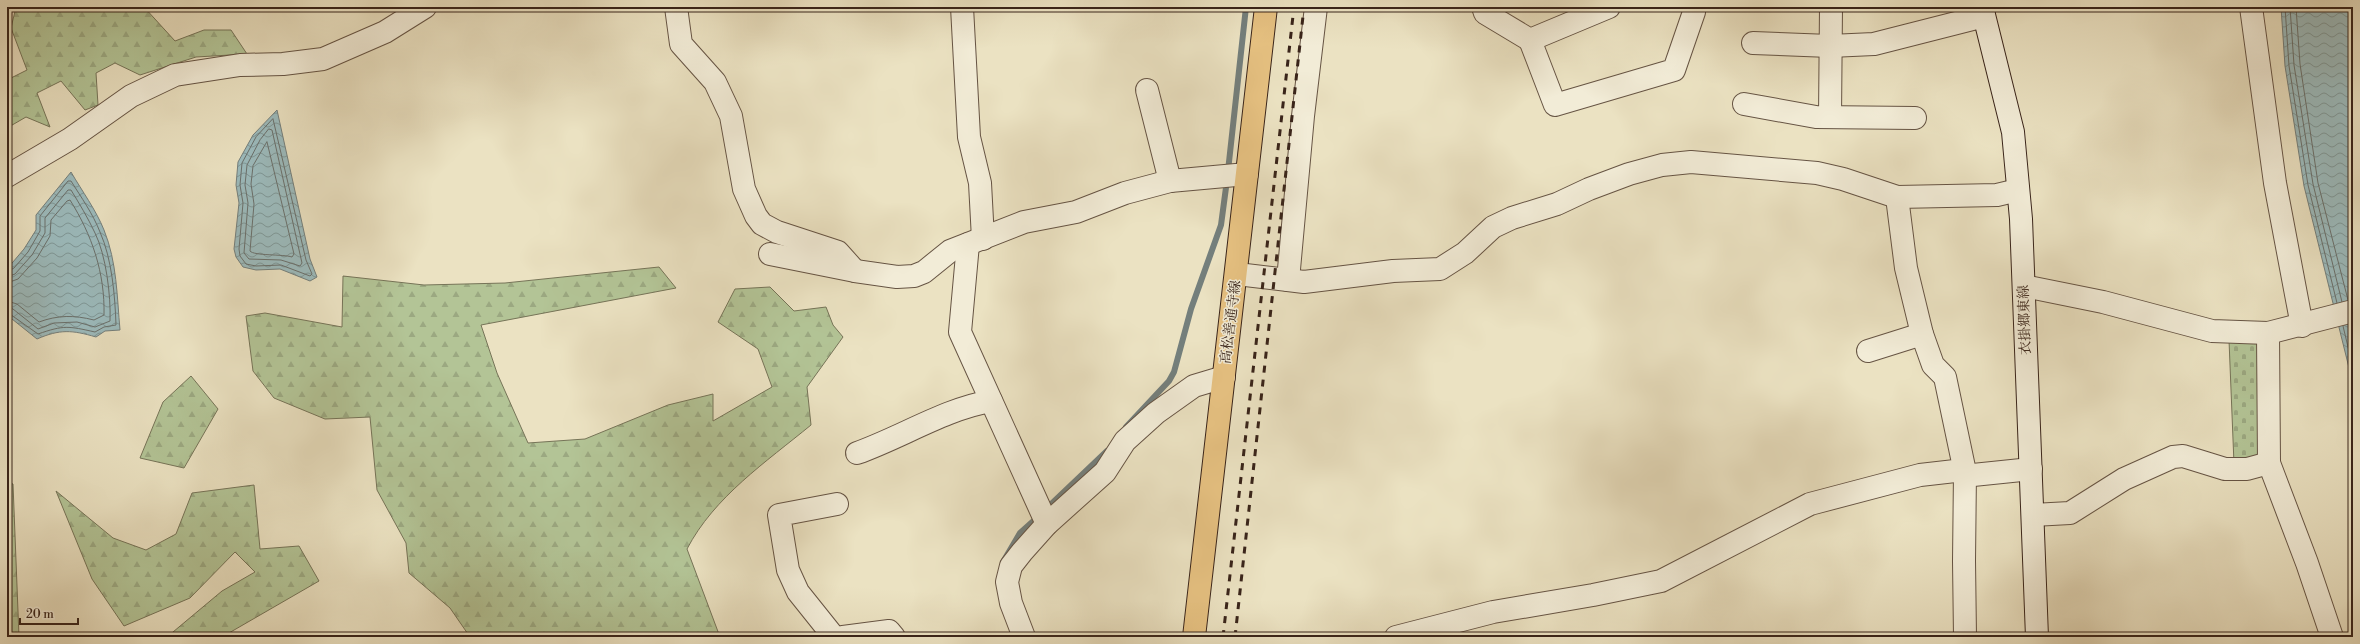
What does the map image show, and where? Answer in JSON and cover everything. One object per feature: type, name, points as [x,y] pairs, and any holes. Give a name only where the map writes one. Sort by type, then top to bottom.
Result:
[{"type":"main road","name":"高松善通寺線","points":[[1194,637],[1237,274],[1266,7]]},
{"type":"street","points":[[7,176],[70,139],[131,96],[175,74],[240,65],[283,64],[323,59],[385,32],[425,7]]},
{"type":"street","points":[[676,7],[681,44],[715,82],[731,116],[744,189],[756,216],[762,224],[777,232],[838,252],[855,271]]},
{"type":"street","points":[[962,7],[969,137],[980,183],[976,241],[960,332],[1047,524]]},
{"type":"street","points":[[1288,280],[1303,116],[1316,7]]},
{"type":"street","points":[[1483,7],[1485,13],[1530,40],[1555,105],[1674,70],[1694,12],[1692,7]]},
{"type":"street","points":[[1530,40],[1609,7]]},
{"type":"street","points":[[1830,117],[1831,7]]},
{"type":"street","points":[[2251,7],[2275,183],[2302,326]]},
{"type":"street","points":[[1752,43],[1830,46],[1874,44],[1983,11]]},
{"type":"street","name":"衣掛郷東線","points":[[1983,11],[2013,132],[2024,286],[2037,637]]},
{"type":"street","points":[[1147,90],[1170,181]]},
{"type":"street","points":[[1744,104],[1816,117],[1915,118]]},
{"type":"street","points":[[1237,274],[1304,282],[1393,271],[1440,269],[1465,253],[1492,227],[1512,218],[1557,204],[1589,189],[1662,165],[1700,162],[1817,173],[1843,179],[1897,198],[1998,195],[2018,190]]},
{"type":"street","points":[[770,254],[855,271],[897,277],[914,276],[924,272],[950,251],[1024,222],[1076,212],[1125,193],[1170,181],[1247,174]]},
{"type":"street","points":[[1897,198],[1906,268],[1922,334],[1933,365],[1945,377],[1965,472],[1965,637]]},
{"type":"street","points":[[2024,286],[2103,302],[2212,331],[2268,333],[2302,326],[2353,311]]},
{"type":"street","points":[[2268,333],[2269,463],[2307,563],[2332,637]]},
{"type":"street","points":[[1868,351],[1922,334]]},
{"type":"street","points":[[1019,635],[1006,582],[1011,566],[1047,524],[1105,472],[1125,441],[1156,413],[1194,386],[1224,377]]},
{"type":"street","points":[[857,453],[890,441],[967,405],[992,401]]},
{"type":"street","points":[[2033,515],[2070,513],[2124,479],[2172,457],[2183,456],[2225,469],[2248,469],[2269,463]]},
{"type":"street","points":[[1396,637],[1493,612],[1593,596],[1661,581],[1810,504],[1920,475],[1955,471],[1973,475],[2031,469]]},
{"type":"street","points":[[834,637],[798,592],[788,570],[779,515],[837,504]]},
{"type":"street","points":[[843,637],[889,631],[894,637]]},
{"type":"green space","points":[[16,7],[144,7],[175,41],[204,30],[231,30],[247,54],[196,57],[140,75],[115,63],[96,73],[98,105],[85,110],[61,81],[37,93],[50,127],[26,117],[7,128],[7,80],[27,70],[11,28]]},
{"type":"green space","points":[[659,267],[676,288],[481,325],[497,373],[528,443],[585,439],[668,405],[713,394],[713,421],[772,387],[758,349],[718,322],[735,289],[770,287],[794,311],[826,307],[833,325],[843,337],[807,387],[811,425],[742,481],[726,497],[698,530],[687,549],[720,637],[470,637],[450,608],[409,573],[406,543],[377,490],[370,417],[325,419],[274,398],[253,371],[246,316],[265,313],[342,327],[343,276],[424,285],[505,283]]},
{"type":"green space","points":[[2260,338],[2264,460],[2234,464],[2229,340]]},
{"type":"green space","points":[[191,376],[218,409],[184,468],[140,458],[163,402]]},
{"type":"green space","points":[[7,482],[13,484],[19,637],[7,637]]},
{"type":"green space","points":[[254,485],[260,549],[299,546],[319,581],[222,637],[167,637],[222,591],[255,572],[235,552],[190,598],[124,626],[92,579],[56,491],[113,538],[146,550],[176,534],[192,493]]},
{"type":"water","points":[[2281,7],[2353,7],[2353,384],[2304,186],[2285,66]]},
{"type":"water","points":[[277,110],[310,259],[317,277],[310,281],[280,269],[256,270],[243,267],[236,257],[234,249],[239,203],[236,185],[238,162],[253,135]]},
{"type":"water","points":[[71,172],[97,215],[112,254],[116,280],[120,330],[105,331],[96,337],[73,332],[59,332],[37,339],[7,315],[7,269],[24,249],[36,230],[36,215]]},
{"type":"waterway","points":[[1228,171],[1246,7]]},
{"type":"waterway","points":[[1126,427],[1169,381],[1174,372],[1191,309],[1221,225],[1227,180]]},
{"type":"waterway","points":[[1045,510],[1107,451]]},
{"type":"waterway","points":[[1003,562],[1020,533],[1039,516]]},
{"type":"railway","points":[[1223,637],[1294,7]]},
{"type":"railway","points":[[1235,637],[1304,7]]}]
